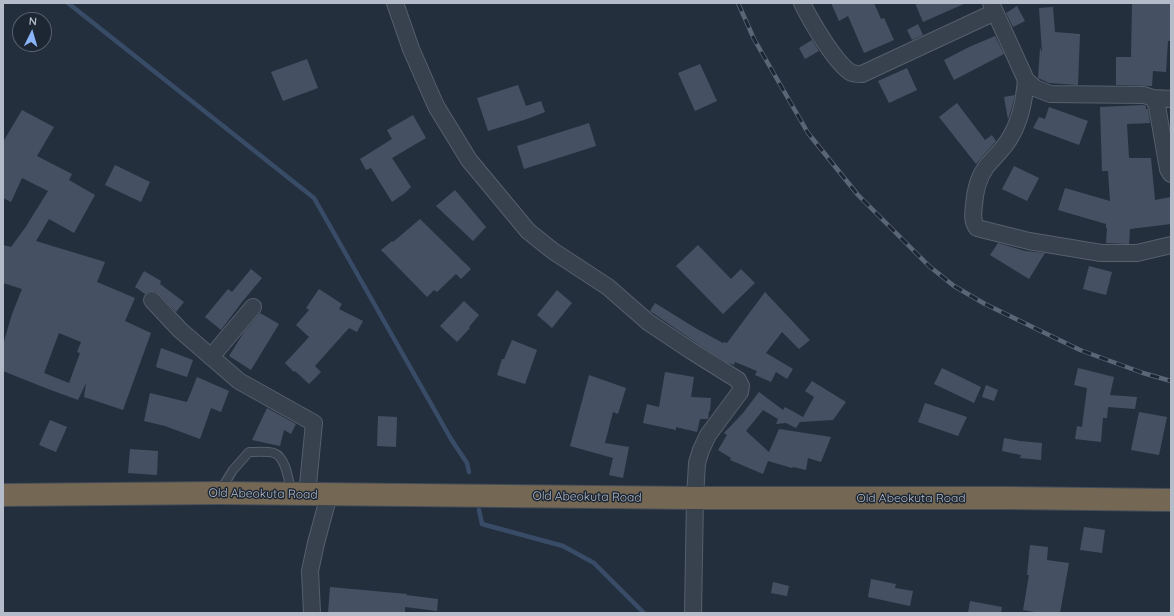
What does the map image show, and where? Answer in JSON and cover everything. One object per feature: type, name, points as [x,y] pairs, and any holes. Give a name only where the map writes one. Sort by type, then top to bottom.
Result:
[{"type":"highway","name":"Old Abeokuta Road","points":[[3,495],[218,493],[695,498],[1009,498],[1171,500]]},
{"type":"street","points":[[395,3],[411,50],[436,106],[469,160],[528,231],[553,251],[608,286],[648,322],[738,380],[741,386],[740,392],[708,435],[701,450],[698,463],[695,498],[693,613]]},
{"type":"street","points":[[802,3],[825,41],[840,62],[854,74],[862,74],[993,8],[1026,80],[1035,88],[1050,94],[1144,95],[1153,98],[1171,99]]},
{"type":"street","points":[[1026,80],[1023,104],[1011,137],[985,168],[977,184],[973,212],[973,223],[977,228],[1029,241],[1100,253],[1137,253],[1171,245]]},
{"type":"street","points":[[1153,98],[1157,106],[1168,169],[1171,174]]},
{"type":"street","points":[[152,300],[180,330],[239,381],[314,423],[300,495]]},
{"type":"street","points":[[211,357],[253,307]]},
{"type":"street","points":[[312,613],[310,571],[329,495]]},
{"type":"lane","points":[[218,493],[233,470],[249,452],[262,452],[275,453],[282,459],[285,468],[300,495]]},
{"type":"building","points":[[831,3],[874,3],[881,19],[884,18],[894,40],[864,53],[848,16],[839,21]]},
{"type":"building","points":[[915,3],[966,3],[923,22]]},
{"type":"building","points":[[1132,3],[1171,4],[1171,41],[1168,41],[1166,72],[1153,71],[1152,86],[1116,85],[1116,57],[1131,57]]},
{"type":"building","points":[[1017,6],[1025,21],[1013,27],[1006,13]]},
{"type":"building","points":[[1053,7],[1055,32],[1080,34],[1078,85],[1049,83],[1038,78],[1040,48],[1042,52],[1039,8]]},
{"type":"building","points":[[918,24],[923,35],[912,40],[907,30]]},
{"type":"building","points":[[995,36],[1004,54],[954,80],[944,60]]},
{"type":"building","points":[[812,40],[819,51],[805,59],[799,48]]},
{"type":"building","points":[[307,59],[318,88],[283,101],[271,72]]},
{"type":"building","points":[[700,64],[717,101],[695,111],[678,73]]},
{"type":"building","points":[[907,68],[917,90],[889,103],[878,81]]},
{"type":"building","points":[[518,85],[526,106],[541,101],[545,112],[488,131],[477,98]]},
{"type":"building","points":[[1015,95],[1012,107],[1008,120],[1004,97]]},
{"type":"building","points":[[957,103],[985,140],[992,135],[996,141],[976,164],[939,117]]},
{"type":"building","points":[[1146,106],[1146,109],[1148,109],[1150,123],[1127,124],[1129,158],[1151,158],[1155,200],[1171,197],[1171,224],[1130,229],[1129,244],[1106,243],[1106,224],[1058,210],[1065,188],[1110,201],[1108,171],[1102,171],[1100,107]]},
{"type":"building","points":[[1049,107],[1088,121],[1079,145],[1033,128],[1039,117],[1045,119]]},
{"type":"building","points":[[22,110],[54,127],[37,156],[72,174],[69,180],[95,195],[74,233],[49,219],[36,241],[105,262],[97,282],[135,298],[125,321],[151,333],[123,410],[84,397],[86,383],[78,400],[3,371],[3,345],[12,314],[22,289],[3,283],[3,245],[11,247],[25,228],[48,191],[22,178],[11,202],[3,198],[3,142]],"holes":[[[59,333],[81,342],[77,352],[80,353],[69,383],[44,373]]]},
{"type":"building","points":[[413,115],[426,138],[392,158],[411,187],[392,202],[371,168],[366,170],[360,159],[392,139],[387,130]]},
{"type":"building","points":[[589,123],[596,146],[524,169],[517,146]]},
{"type":"building","points":[[115,165],[150,182],[141,202],[105,185]]},
{"type":"building","points":[[1014,166],[1039,178],[1027,201],[1002,189]]},
{"type":"building","points":[[455,190],[486,227],[473,241],[436,206]]},
{"type":"building","points":[[420,219],[471,269],[461,279],[456,274],[437,292],[434,290],[427,297],[381,250],[392,241],[393,242]]},
{"type":"building","points":[[998,243],[1025,251],[1045,253],[1029,279],[990,255]]},
{"type":"building","points":[[698,245],[731,279],[741,269],[755,283],[723,314],[676,266]]},
{"type":"building","points":[[1089,266],[1112,272],[1106,295],[1083,289]]},
{"type":"building","points":[[251,269],[262,278],[221,330],[205,317],[228,289],[232,292]]},
{"type":"building","points":[[144,271],[161,281],[160,284],[184,302],[176,312],[155,291],[149,291],[145,294],[135,287]]},
{"type":"building","points":[[319,289],[342,304],[339,309],[363,321],[357,332],[349,328],[315,366],[321,372],[309,384],[285,363],[309,337],[296,325],[309,310],[306,308]]},
{"type":"building","points":[[557,290],[572,303],[552,328],[537,315]]},
{"type":"building","points":[[765,292],[810,340],[799,349],[782,332],[766,353],[793,369],[787,379],[776,372],[771,382],[755,375],[757,371],[735,362],[734,365],[728,363],[650,311],[655,303],[697,329],[723,343],[727,343]]},
{"type":"building","points":[[464,301],[479,315],[469,327],[470,328],[457,342],[440,326]]},
{"type":"building","points":[[260,313],[279,324],[251,370],[229,356],[244,332]]},
{"type":"building","points":[[512,340],[537,350],[525,384],[497,375],[502,359],[504,359]]},
{"type":"building","points":[[161,348],[193,360],[187,377],[156,367]]},
{"type":"building","points":[[942,368],[981,387],[974,403],[934,384]]},
{"type":"building","points":[[1078,368],[1114,377],[1110,395],[1137,397],[1135,409],[1108,407],[1107,418],[1103,418],[1101,442],[1075,439],[1077,426],[1082,427],[1087,388],[1074,385]]},
{"type":"building","points":[[665,372],[694,377],[691,397],[711,398],[708,419],[700,419],[697,432],[676,427],[676,430],[643,423],[647,404],[659,407]]},
{"type":"building","points":[[589,375],[626,388],[618,414],[613,412],[605,443],[629,447],[623,478],[609,475],[613,458],[570,446]]},
{"type":"building","points":[[197,377],[229,391],[221,412],[211,408],[200,439],[165,426],[144,421],[150,393],[187,402]]},
{"type":"building","points":[[812,381],[846,402],[833,420],[800,422],[796,428],[786,423],[776,424],[778,419],[763,410],[746,431],[769,452],[779,429],[831,437],[821,462],[808,458],[806,470],[792,468],[768,461],[763,474],[730,460],[731,458],[718,450],[727,435],[724,433],[743,413],[759,392],[783,410],[785,407],[803,417],[814,397],[805,391]]},
{"type":"building","points":[[986,385],[998,390],[994,401],[982,397]]},
{"type":"building","points":[[925,403],[967,417],[958,436],[918,422]]},
{"type":"building","points":[[267,408],[296,424],[291,434],[284,430],[280,446],[252,440]]},
{"type":"building","points":[[1139,412],[1167,417],[1159,455],[1131,450]]},
{"type":"building","points":[[378,416],[397,417],[396,447],[377,446]]},
{"type":"building","points":[[50,420],[67,427],[56,452],[39,445]]},
{"type":"building","points":[[1004,438],[1042,443],[1041,460],[1020,458],[1021,455],[1002,451]]},
{"type":"building","points":[[130,449],[158,451],[157,475],[128,473]]},
{"type":"building","points":[[1084,527],[1105,530],[1102,553],[1080,550]]},
{"type":"building","points":[[1030,545],[1048,547],[1047,560],[1069,563],[1060,613],[1040,613],[1023,610],[1029,575],[1027,575]]},
{"type":"building","points":[[871,579],[896,584],[895,588],[913,591],[910,606],[868,597]]},
{"type":"building","points":[[773,582],[789,586],[787,596],[771,593]]},
{"type":"building","points":[[330,587],[407,594],[406,595],[438,599],[437,611],[405,607],[405,613],[328,613]]},
{"type":"building","points":[[970,601],[1002,607],[1001,613],[968,613]]},
{"type":"waterway","points":[[68,3],[314,198],[451,439],[467,463],[469,472]]},
{"type":"waterway","points":[[479,510],[482,524],[563,546],[594,563],[644,613]]},
{"type":"railway","points":[[738,3],[754,39],[808,133],[858,195],[929,266],[954,286],[985,304],[1080,350],[1143,373],[1171,381]]}]
